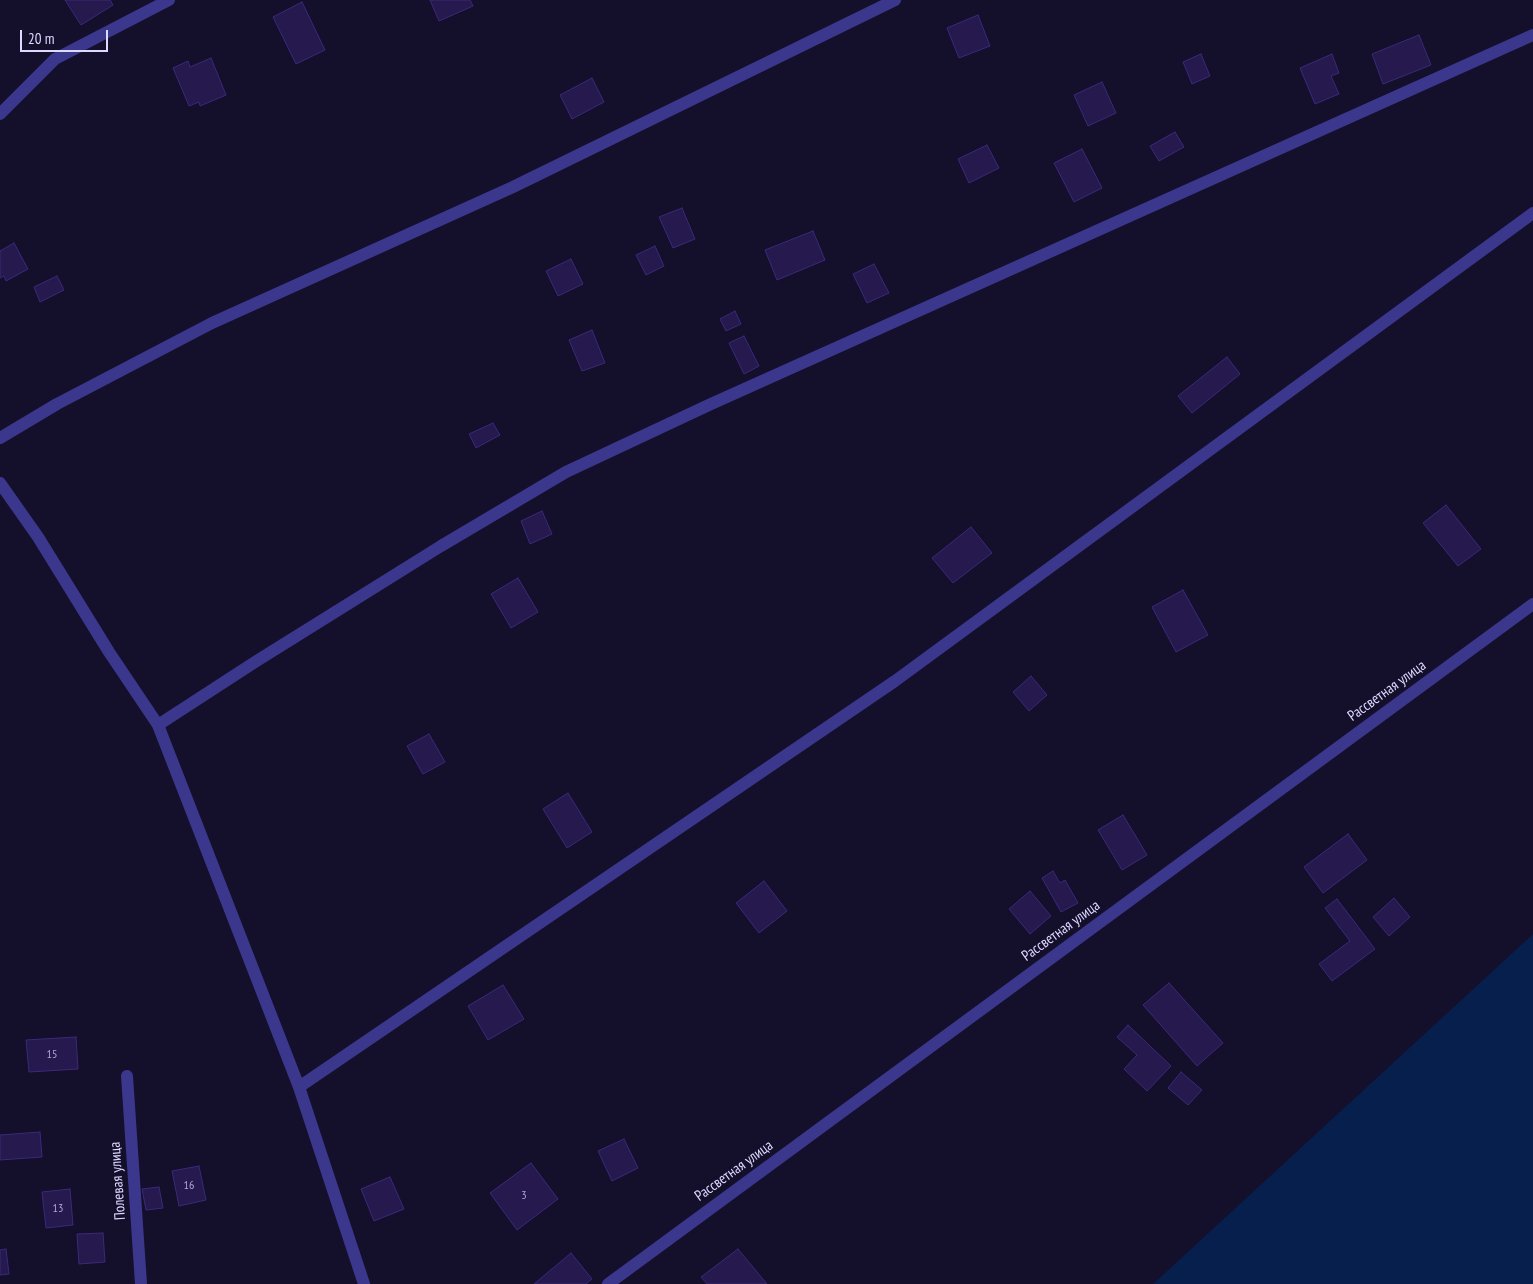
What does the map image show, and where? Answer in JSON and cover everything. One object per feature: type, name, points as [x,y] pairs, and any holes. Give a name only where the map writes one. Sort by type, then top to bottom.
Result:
[{"type":"street","points":[[0,114],[55,59],[169,0]]},
{"type":"street","points":[[0,438],[57,404],[212,323],[513,187],[894,0]]},
{"type":"street","points":[[158,725],[254,662],[441,546],[566,472],[720,400],[1533,35]]},
{"type":"street","points":[[299,1088],[895,681],[1533,213]]},
{"type":"street","points":[[0,483],[38,537],[109,652],[158,725],[299,1088],[364,1284]]},
{"type":"street","name":"Рассветная улица","points":[[608,1284],[1533,604]]},
{"type":"street","name":"Полевая улица","points":[[127,1076],[142,1284]]},
{"type":"water","points":[[1533,934],[1533,1284],[1153,1284]]},
{"type":"building","points":[[65,0],[110,0],[113,5],[81,25]]},
{"type":"building","points":[[430,0],[470,0],[473,6],[439,21]]},
{"type":"building","points":[[302,2],[325,50],[296,64],[273,17]]},
{"type":"building","points":[[978,15],[990,46],[959,58],[947,28]]},
{"type":"building","points":[[1419,35],[1431,65],[1383,84],[1372,54]]},
{"type":"building","points":[[1201,54],[1210,76],[1192,84],[1183,62]]},
{"type":"building","points":[[1332,54],[1339,73],[1331,76],[1339,94],[1315,104],[1300,68]]},
{"type":"building","points":[[211,58],[226,95],[200,106],[199,102],[189,106],[173,68],[188,61],[190,67]]},
{"type":"building","points":[[592,78],[604,102],[572,119],[560,95]]},
{"type":"building","points":[[1102,82],[1116,113],[1088,126],[1074,95]]},
{"type":"building","points":[[1175,132],[1184,147],[1159,161],[1150,146]]},
{"type":"building","points":[[987,145],[999,168],[969,183],[958,159]]},
{"type":"building","points":[[1082,149],[1102,188],[1074,202],[1054,163]]},
{"type":"building","points":[[682,208],[695,239],[673,248],[659,217]]},
{"type":"building","points":[[813,231],[825,260],[777,280],[765,250]]},
{"type":"building","points":[[14,243],[28,269],[6,281],[4,276],[0,278],[0,251]]},
{"type":"building","points":[[655,246],[664,266],[646,275],[636,255]]},
{"type":"building","points":[[571,259],[583,284],[558,296],[546,271]]},
{"type":"building","points":[[874,264],[889,293],[867,303],[853,274]]},
{"type":"building","points":[[57,276],[64,290],[40,302],[34,287]]},
{"type":"building","points":[[735,311],[741,324],[726,331],[720,319]]},
{"type":"building","points":[[592,330],[605,363],[582,371],[569,340]]},
{"type":"building","points":[[744,336],[759,366],[744,374],[729,343]]},
{"type":"building","points":[[1227,357],[1240,374],[1192,413],[1178,396]]},
{"type":"building","points":[[493,423],[500,435],[476,448],[469,434]]},
{"type":"building","points":[[1446,505],[1481,549],[1458,566],[1423,523]]},
{"type":"building","points":[[542,511],[552,534],[530,544],[521,521]]},
{"type":"building","points":[[971,527],[992,553],[953,583],[932,558]]},
{"type":"building","points":[[518,578],[538,612],[511,628],[491,594]]},
{"type":"building","points":[[1183,590],[1208,635],[1176,652],[1152,607]]},
{"type":"building","points":[[1031,676],[1047,695],[1029,711],[1013,692]]},
{"type":"building","points":[[429,734],[445,762],[423,774],[407,746]]},
{"type":"building","points":[[568,793],[592,832],[567,848],[543,809]]},
{"type":"building","points":[[1123,815],[1147,855],[1122,870],[1098,830]]},
{"type":"building","points":[[1348,834],[1367,860],[1323,893],[1304,867]]},
{"type":"building","points":[[1053,871],[1060,883],[1065,880],[1078,903],[1061,912],[1042,878]]},
{"type":"building","points":[[764,881],[787,911],[759,933],[736,903]]},
{"type":"building","points":[[1030,891],[1051,916],[1030,934],[1009,909]]},
{"type":"building","points":[[1394,898],[1410,917],[1389,936],[1373,917]]},
{"type":"building","points":[[1337,899],[1375,949],[1332,981],[1319,964],[1350,941],[1325,908]]},
{"type":"building","points":[[1169,983],[1223,1043],[1197,1066],[1143,1005]]},
{"type":"building","points":[[503,985],[524,1019],[488,1040],[468,1006]]},
{"type":"building","points":[[1128,1025],[1171,1066],[1147,1091],[1124,1069],[1137,1055],[1117,1037]]},
{"type":"building","points":[[76,1037],[78,1069],[29,1072],[26,1040]]},
{"type":"building","points":[[1181,1072],[1202,1090],[1188,1105],[1168,1088]]},
{"type":"building","points":[[40,1132],[42,1157],[0,1160],[0,1135]]},
{"type":"building","points":[[624,1139],[638,1168],[612,1181],[598,1151]]},
{"type":"building","points":[[531,1163],[558,1199],[517,1230],[490,1193]]},
{"type":"building","points":[[199,1166],[206,1200],[179,1206],[172,1171]]},
{"type":"building","points":[[390,1177],[404,1209],[374,1221],[361,1189]]},
{"type":"building","points":[[159,1187],[163,1208],[146,1210],[142,1189]]},
{"type":"building","points":[[70,1189],[73,1225],[46,1228],[42,1192]]},
{"type":"building","points":[[103,1233],[105,1262],[79,1264],[77,1234]]},
{"type":"building","points":[[6,1249],[9,1274],[0,1275],[0,1250]]},
{"type":"building","points":[[738,1249],[767,1284],[707,1284],[701,1277]]},
{"type":"building","points":[[571,1253],[592,1279],[586,1284],[534,1284]]}]
